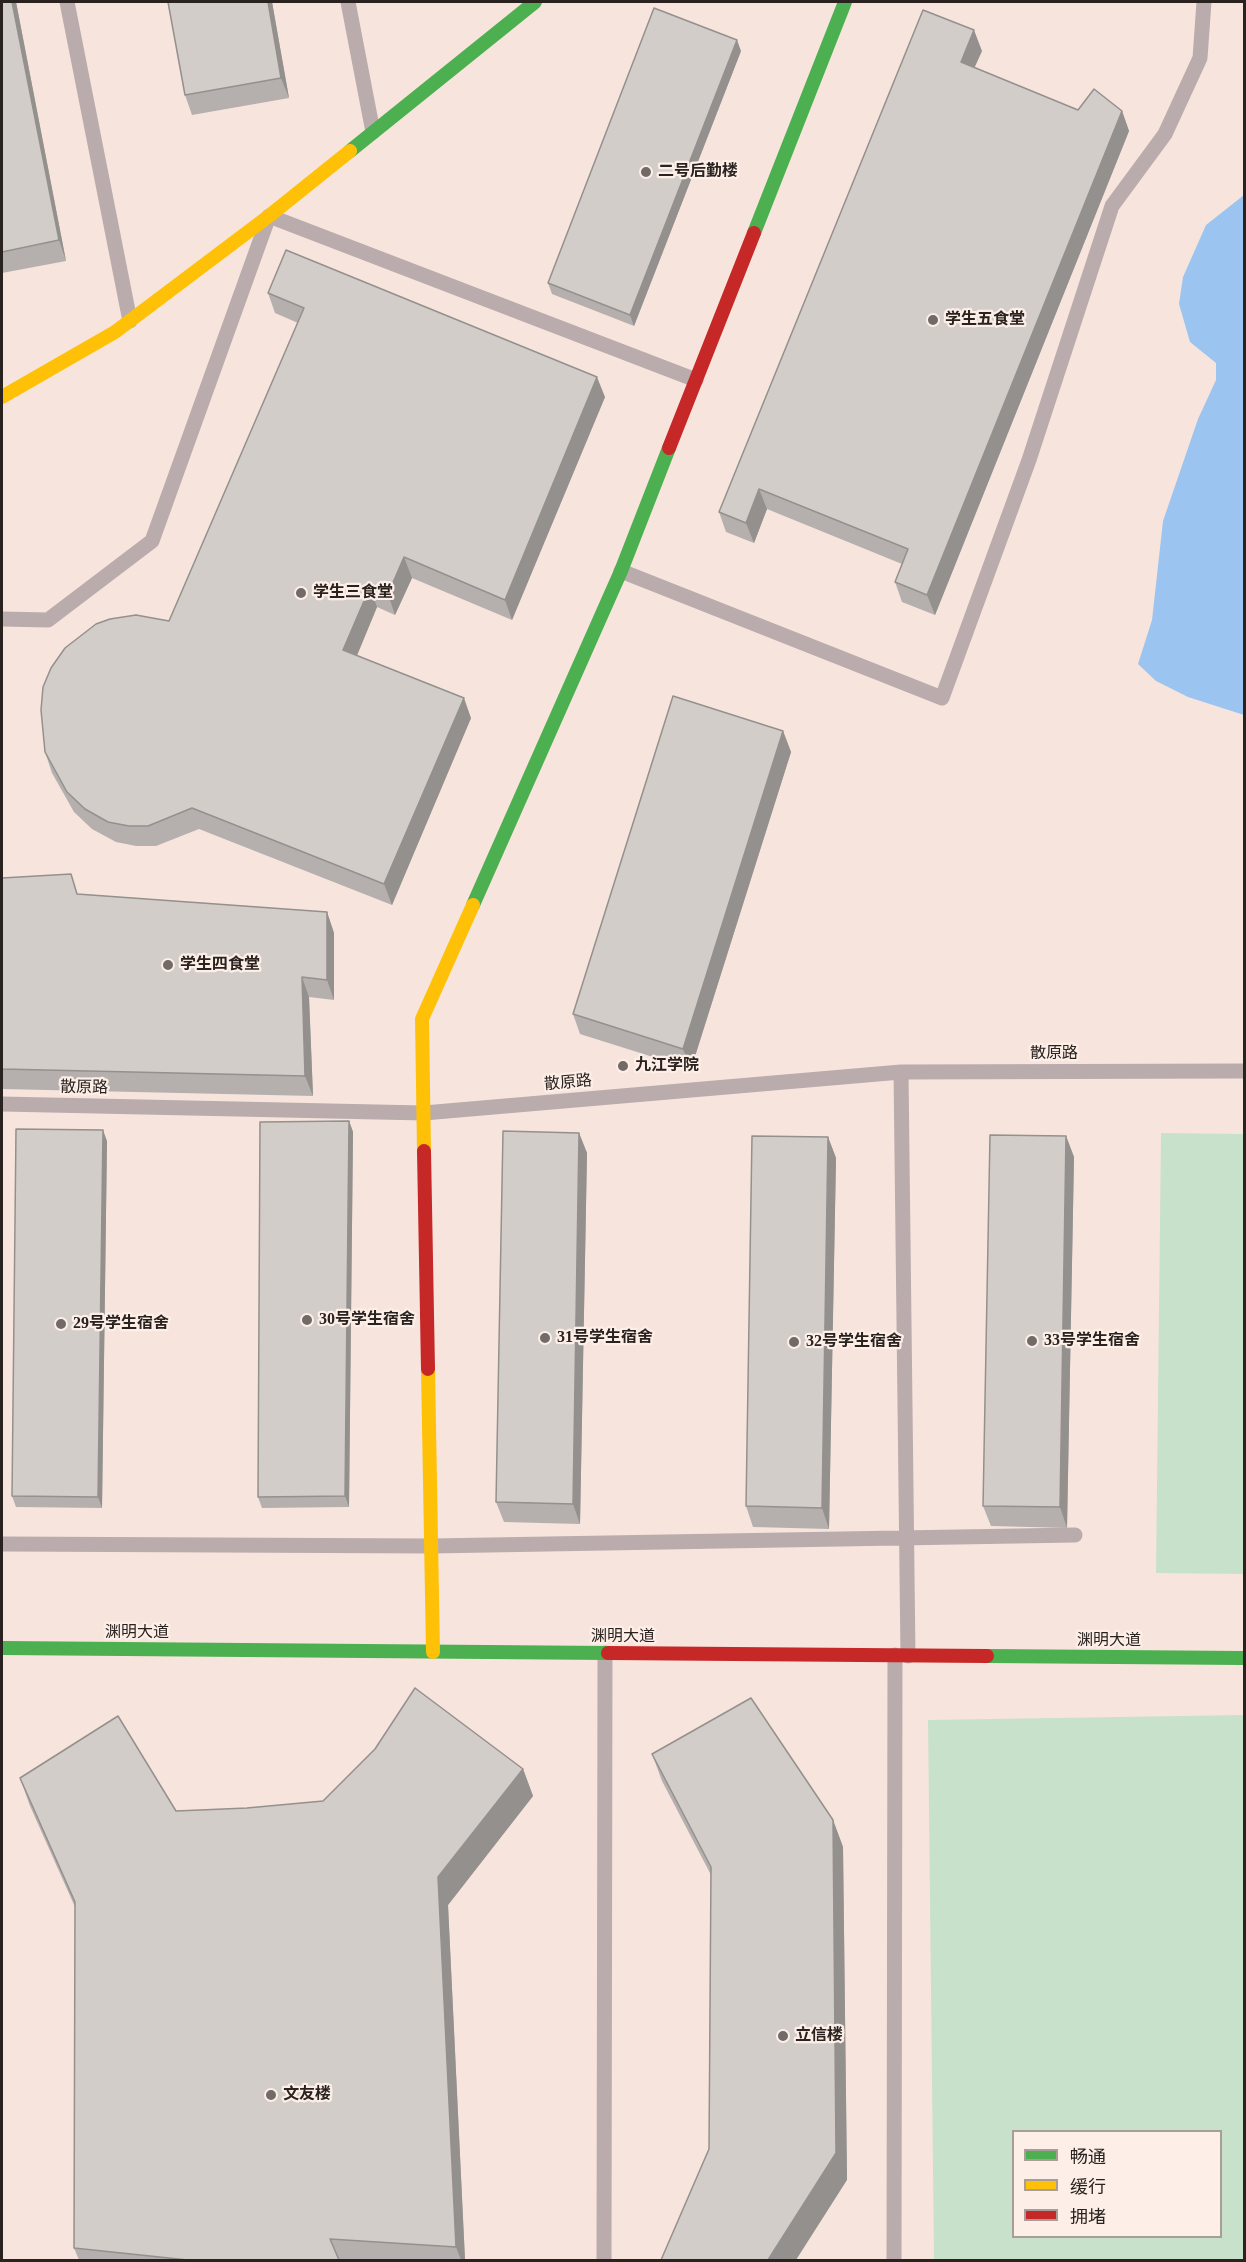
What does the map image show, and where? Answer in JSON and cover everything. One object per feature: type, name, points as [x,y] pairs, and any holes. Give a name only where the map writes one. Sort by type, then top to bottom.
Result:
[{"type":"street","points":[[2,397],[115,332],[130,321],[269,216],[534,2]]},
{"type":"street","points":[[433,1652],[422,1019],[621,571],[840,3]]},
{"type":"street","name":"渊明大道","points":[[2,1648],[1245,1658]]},
{"type":"lane","points":[[67,2],[130,321]]},
{"type":"lane","points":[[348,2],[373,132]]},
{"type":"lane","points":[[621,571],[942,698],[1029,460],[1112,206],[1165,134],[1200,58],[1204,2]]},
{"type":"lane","points":[[2,619],[48,620],[152,541],[269,216],[696,380]]},
{"type":"lane","name":"散原路","points":[[2,1104],[424,1113],[901,1072],[1245,1071]]},
{"type":"lane","points":[[894,2260],[901,1655],[906,1538],[901,1072]]},
{"type":"lane","points":[[2,1544],[431,1546],[1075,1535]]},
{"type":"lane","points":[[604,2260],[605,1653]]},
{"type":"shaded area","name":"九江学院","points":[[2,2],[1244,2],[1244,2260],[2,2260]]},
{"type":"green space","points":[[1161,1133],[1244,1134],[1244,1574],[1156,1573]]},
{"type":"green space","points":[[1244,1715],[1244,2260],[934,2260],[928,1720]]},
{"type":"water","points":[[1244,195],[1244,715],[1188,697],[1156,681],[1138,664],[1152,620],[1163,521],[1198,419],[1216,380],[1216,363],[1190,342],[1179,304],[1183,277],[1206,225]]},
{"type":"building","points":[[2,2],[12,2],[59,240],[2,252]]},
{"type":"building","points":[[168,2],[268,2],[281,78],[185,95]]},
{"type":"building","name":"二号后勤楼","points":[[654,8],[737,40],[630,315],[548,283]]},
{"type":"building","name":"学生五食堂","points":[[923,10],[974,30],[961,62],[1078,110],[1094,89],[1122,111],[927,595],[895,582],[908,549],[759,489],[746,523],[719,512]]},
{"type":"building","name":"学生三食堂","points":[[286,250],[597,377],[505,600],[404,557],[388,594],[370,587],[343,650],[464,698],[384,884],[192,808],[148,826],[129,826],[108,822],[85,809],[67,792],[45,752],[41,710],[43,687],[51,668],[65,648],[96,624],[110,619],[136,615],[169,621],[304,308],[268,293]]},
{"type":"building","points":[[673,696],[783,731],[683,1049],[573,1014]]},
{"type":"building","name":"学生四食堂","points":[[71,874],[77,894],[327,912],[327,980],[302,977],[305,1076],[2,1069],[2,878]]},
{"type":"building","name":"30号学生宿舍","points":[[349,1121],[345,1496],[258,1497],[260,1122]]},
{"type":"building","name":"29号学生宿舍","points":[[16,1129],[103,1130],[98,1497],[12,1496]]},
{"type":"building","name":"31号学生宿舍","points":[[503,1131],[579,1133],[573,1504],[496,1502]]},
{"type":"building","name":"33号学生宿舍","points":[[990,1135],[1066,1136],[1060,1507],[983,1506]]},
{"type":"building","name":"32号学生宿舍","points":[[752,1136],[828,1137],[822,1508],[746,1506]]},
{"type":"building","name":"文友楼","points":[[415,1688],[523,1769],[438,1877],[456,2247],[330,2239],[339,2260],[188,2260],[74,2248],[75,1902],[20,1778],[118,1716],[176,1811],[247,1808],[323,1801],[375,1749]]},
{"type":"building","name":"立信楼","points":[[751,1698],[833,1820],[836,2153],[768,2260],[661,2260],[709,2149],[711,1867],[652,1754]]},
{"type":"traffic: fast","points":[[350,151],[535,2]]},
{"type":"traffic: fast","points":[[754,233],[845,2]]},
{"type":"traffic: fast","points":[[473,905],[621,571],[669,448]]},
{"type":"traffic: fast","points":[[2,1648],[608,1653]]},
{"type":"traffic: fast","points":[[987,1656],[1244,1658]]},
{"type":"traffic: slow","points":[[2,397],[115,332],[269,216],[350,151]]},
{"type":"traffic: slow","points":[[424,1151],[422,1019],[473,905]]},
{"type":"traffic: slow","points":[[428,1369],[433,1652]]},
{"type":"traffic: jam","points":[[669,448],[754,233]]},
{"type":"traffic: jam","points":[[424,1151],[428,1369]]},
{"type":"traffic: jam","points":[[608,1653],[987,1656]]},
{"type":"place","name":"二号后勤楼","points":[[646,172]]},
{"type":"place","name":"学生五食堂","points":[[933,320]]},
{"type":"place","name":"学生三食堂","points":[[301,593]]},
{"type":"place","name":"学生四食堂","points":[[168,965]]},
{"type":"place","name":"九江学院","points":[[623,1066]]},
{"type":"place","name":"30号学生宿舍","points":[[307,1320]]},
{"type":"place","name":"29号学生宿舍","points":[[61,1324]]},
{"type":"place","name":"31号学生宿舍","points":[[545,1338]]},
{"type":"place","name":"33号学生宿舍","points":[[1032,1341]]},
{"type":"place","name":"32号学生宿舍","points":[[794,1342]]},
{"type":"place","name":"立信楼","points":[[783,2036]]},
{"type":"place","name":"文友楼","points":[[271,2095]]}]
